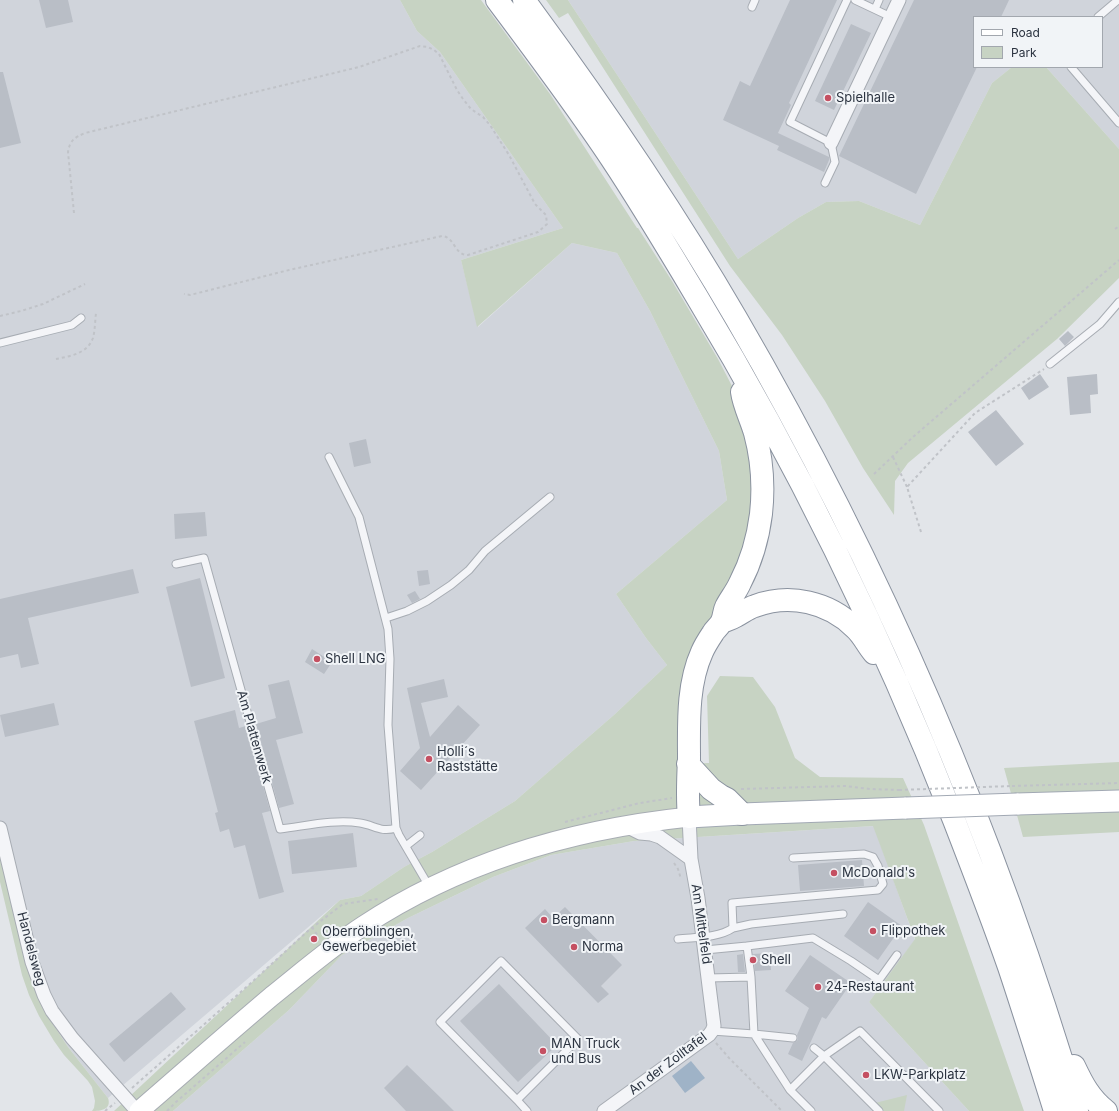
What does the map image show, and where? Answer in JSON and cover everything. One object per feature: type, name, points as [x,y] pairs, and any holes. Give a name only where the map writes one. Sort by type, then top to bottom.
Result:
[{"type":"highway","points":[[497,0],[539,55],[612,160],[668,247],[739,367],[788,457],[840,559],[893,672],[939,781],[974,870],[1009,966],[1055,1111]]},
{"type":"highway","points":[[524,0],[624,141],[690,241],[736,318],[790,414],[849,528],[894,621],[958,770],[996,867],[1056,1041],[1077,1111]]},
{"type":"highway","points":[[689,817],[687,798],[688,764],[691,704],[695,672],[698,661],[707,642],[722,622],[726,608],[741,582],[754,548],[761,514],[762,481],[758,448],[753,426],[743,399],[739,367]]},
{"type":"highway","points":[[722,622],[754,606],[766,602],[792,600],[816,604],[827,608],[848,621],[865,640],[872,651],[893,672]]},
{"type":"highway","points":[[688,764],[711,789],[727,799],[742,814]]},
{"type":"highway","points":[[1056,1041],[1072,1060],[1082,1084],[1093,1099],[1106,1111]]},
{"type":"main road","points":[[138,1111],[256,1010],[349,935],[376,917],[430,888],[475,867],[518,852],[626,826],[689,817],[742,814],[903,799],[1015,795],[1119,801]]},
{"type":"street","points":[[831,143],[900,0]]},
{"type":"street","name":"Am Mittelfeld","points":[[689,817],[691,859],[698,898],[714,1026],[710,1033]]},
{"type":"street","points":[[626,826],[640,833],[660,837],[691,859]]},
{"type":"street","name":"Handelsweg","points":[[0,828],[32,962],[44,995],[52,1011],[72,1038],[138,1111]]},
{"type":"street","name":"An der Zolltafel","points":[[604,1111],[710,1033]]},
{"type":"lane","points":[[752,8],[755,0]]},
{"type":"lane","points":[[824,183],[835,162],[831,143],[790,122],[847,0]]},
{"type":"lane","points":[[855,0],[891,17]]},
{"type":"lane","points":[[875,9],[880,0]]},
{"type":"lane","points":[[1099,16],[1118,0]]},
{"type":"lane","points":[[1072,68],[1119,123]]},
{"type":"lane","points":[[1050,364],[1100,324],[1119,302]]},
{"type":"lane","points":[[0,342],[72,325],[81,318]]},
{"type":"lane","points":[[329,457],[359,517],[386,618],[389,648],[388,725],[396,828],[399,836],[430,888]]},
{"type":"lane","points":[[386,618],[414,608],[451,585],[469,570],[485,551],[550,497]]},
{"type":"lane","name":"Am Plattenwerk","points":[[176,564],[204,558],[280,830],[344,821],[379,829],[389,830],[396,828]]},
{"type":"lane","points":[[406,846],[420,835]]},
{"type":"lane","points":[[733,928],[732,903],[878,890],[882,884],[878,866],[873,857],[864,854],[793,858]]},
{"type":"lane","points":[[704,943],[733,928],[751,924],[843,914]]},
{"type":"lane","points":[[678,939],[704,943],[747,946],[813,938],[852,961],[880,980],[897,956]]},
{"type":"lane","points":[[747,946],[751,977],[754,1034],[790,1090],[811,1111]]},
{"type":"lane","points":[[517,1100],[578,1039],[501,961],[440,1022],[527,1111]]},
{"type":"lane","points":[[708,978],[751,977]]},
{"type":"lane","points":[[790,1090],[824,1056],[860,1031],[939,1111]]},
{"type":"lane","points":[[710,1033],[754,1034],[793,1038]]},
{"type":"lane","points":[[814,1048],[824,1056],[879,1111]]},
{"type":"path","points":[[74,213],[68,152],[73,140],[78,136],[359,67],[420,46],[428,47],[439,54],[457,90],[471,108],[483,117],[490,125],[509,155],[535,204],[546,215],[547,219],[547,224],[538,232],[468,255],[460,253],[447,236],[442,236],[190,295],[184,294]]},
{"type":"path","points":[[1115,229],[1119,226]]},
{"type":"path","points":[[874,474],[913,437],[1119,260]]},
{"type":"path","points":[[0,316],[21,312],[43,304],[86,284]]},
{"type":"path","points":[[56,359],[77,354],[89,346],[93,338],[96,313]]},
{"type":"path","points":[[908,487],[975,413],[1050,364]]},
{"type":"path","points":[[893,457],[908,487],[922,532]]},
{"type":"path","points":[[903,799],[1015,795],[1119,783]]},
{"type":"path","points":[[312,927],[318,936]]},
{"type":"path","points":[[710,1033],[730,1060],[782,1111]]},
{"type":"path","points":[[167,1111],[245,1042]]},
{"type":"shaded area","points":[[0,0],[400,0],[417,31],[440,52],[563,228],[461,260],[478,327],[572,243],[617,253],[650,311],[719,451],[727,500],[616,594],[646,638],[667,665],[615,714],[515,801],[432,852],[404,867],[361,896],[340,900],[108,1098],[68,1047],[51,1021],[38,994],[0,849]]},
{"type":"shaded area","points":[[568,0],[1119,0],[1119,149],[1047,68],[1103,68],[1103,16],[973,16],[973,68],[1011,68],[992,83],[920,225],[859,201],[826,202],[798,218],[738,259]]},
{"type":"shaded area","points":[[874,826],[915,940],[869,1002],[969,1111],[173,1111],[289,1010],[342,955],[408,918],[493,877],[551,855],[634,841]]},
{"type":"green space","points":[[400,0],[481,0],[550,94],[672,281],[718,359],[732,386],[747,422],[756,514],[727,597],[678,764],[709,763],[707,696],[720,676],[753,677],[775,707],[795,758],[820,777],[903,778],[924,825],[1024,1111],[969,1111],[869,1002],[915,939],[873,826],[634,841],[551,855],[493,877],[408,918],[342,955],[289,1010],[173,1111],[114,1111],[340,900],[361,896],[404,867],[432,852],[515,801],[615,714],[667,665],[646,638],[616,594],[727,500],[719,451],[650,311],[617,253],[572,243],[477,327],[461,260],[563,228],[440,52],[417,31]]},
{"type":"green space","points":[[546,0],[568,0],[738,259],[798,218],[826,202],[859,201],[920,225],[992,83],[1011,68],[1047,68],[1119,149],[1119,278],[1057,339],[908,463],[895,481],[894,515],[863,468],[825,401],[782,335],[730,266],[568,13],[559,18]]},
{"type":"green space","points":[[1119,762],[1119,832],[1023,837],[1004,768]]},
{"type":"green space","points":[[0,849],[38,994],[51,1021],[68,1047],[108,1098],[108,1105],[104,1109],[92,1111],[95,1101],[92,1087],[64,1055],[54,1041],[39,1016],[29,995],[22,975],[0,882]]},
{"type":"green space","points":[[907,1095],[904,1111],[884,1111],[875,1103]]},
{"type":"water","points":[[691,1061],[705,1078],[685,1093],[672,1076]]},
{"type":"building","points":[[39,0],[68,0],[73,22],[46,28]]},
{"type":"building","points":[[790,0],[837,0],[789,103],[791,105],[778,133],[829,157],[824,172],[777,150],[779,146],[723,120],[740,81],[750,86]]},
{"type":"building","points":[[914,0],[1009,0],[1001,16],[973,16],[973,68],[977,68],[916,194],[839,156]]},
{"type":"building","points":[[851,24],[871,33],[834,110],[815,101]]},
{"type":"building","points":[[0,72],[3,72],[21,143],[0,148]]},
{"type":"building","points":[[1068,331],[1074,337],[1065,346],[1059,339]]},
{"type":"building","points":[[1040,374],[1049,387],[1029,400],[1021,388]]},
{"type":"building","points":[[1097,374],[1098,394],[1090,395],[1091,413],[1070,415],[1067,377]]},
{"type":"building","points":[[996,410],[1024,444],[996,466],[968,432]]},
{"type":"building","points":[[366,439],[371,463],[354,467],[349,443]]},
{"type":"building","points":[[205,512],[207,536],[175,539],[174,514]]},
{"type":"building","points":[[133,569],[139,593],[28,618],[39,664],[21,668],[18,654],[0,658],[0,599]]},
{"type":"building","points":[[428,570],[430,584],[419,586],[417,571]]},
{"type":"building","points":[[200,578],[225,678],[191,687],[166,587]]},
{"type":"building","points":[[415,591],[420,599],[412,603],[407,595]]},
{"type":"building","name":"Shell LNG","points":[[312,649],[332,662],[324,674],[305,662]]},
{"type":"building","name":"Holli´s Raststätte","points":[[444,679],[448,697],[421,703],[430,737],[458,705],[480,725],[421,790],[400,771],[420,748],[407,688]]},
{"type":"building","points":[[289,680],[303,733],[276,740],[294,804],[279,808],[256,724],[276,718],[268,685]]},
{"type":"building","points":[[54,703],[59,725],[5,737],[0,715]]},
{"type":"building","points":[[235,710],[239,728],[246,726],[270,811],[262,813],[284,892],[259,899],[245,845],[234,848],[229,829],[220,832],[215,813],[218,812],[194,721]]},
{"type":"building","points":[[353,833],[357,867],[292,874],[288,841]]},
{"type":"building","points":[[862,860],[864,886],[800,891],[798,865]]},
{"type":"building","name":"Flippothek","points":[[868,902],[902,926],[878,960],[844,936]]},
{"type":"building","name":"Norma","points":[[565,907],[622,965],[601,986],[609,994],[598,1003],[525,928],[545,909],[553,918]]},
{"type":"building","points":[[770,953],[771,970],[755,971],[753,954]]},
{"type":"building","points":[[743,954],[745,972],[738,972],[737,955]]},
{"type":"building","name":"24-Restaurant","points":[[810,955],[851,983],[826,1019],[822,1017],[802,1061],[788,1054],[793,1043],[797,1041],[797,1035],[809,1008],[785,991]]},
{"type":"building","points":[[499,984],[557,1045],[518,1082],[460,1021]]},
{"type":"building","points":[[171,992],[186,1009],[124,1062],[109,1044]]},
{"type":"building","points":[[407,1065],[454,1111],[406,1111],[384,1088]]},
{"type":"place","name":"Spielhalle","points":[[828,98]]},
{"type":"place","name":"Shell LNG","points":[[317,659]]},
{"type":"place","name":"Holli´s Raststätte","points":[[429,759]]},
{"type":"place","name":"McDonald's","points":[[834,873]]},
{"type":"place","name":"Bergmann","points":[[544,920]]},
{"type":"place","name":"Flippothek","points":[[873,931]]},
{"type":"place","name":"Oberröblingen, Gewerbegebiet","points":[[314,939]]},
{"type":"place","name":"Norma","points":[[574,947]]},
{"type":"place","name":"Shell","points":[[753,960]]},
{"type":"place","name":"24-Restaurant","points":[[818,987]]},
{"type":"place","name":"MAN Truck und Bus","points":[[543,1051]]},
{"type":"place","name":"LKW-Parkplatz","points":[[866,1075]]}]
